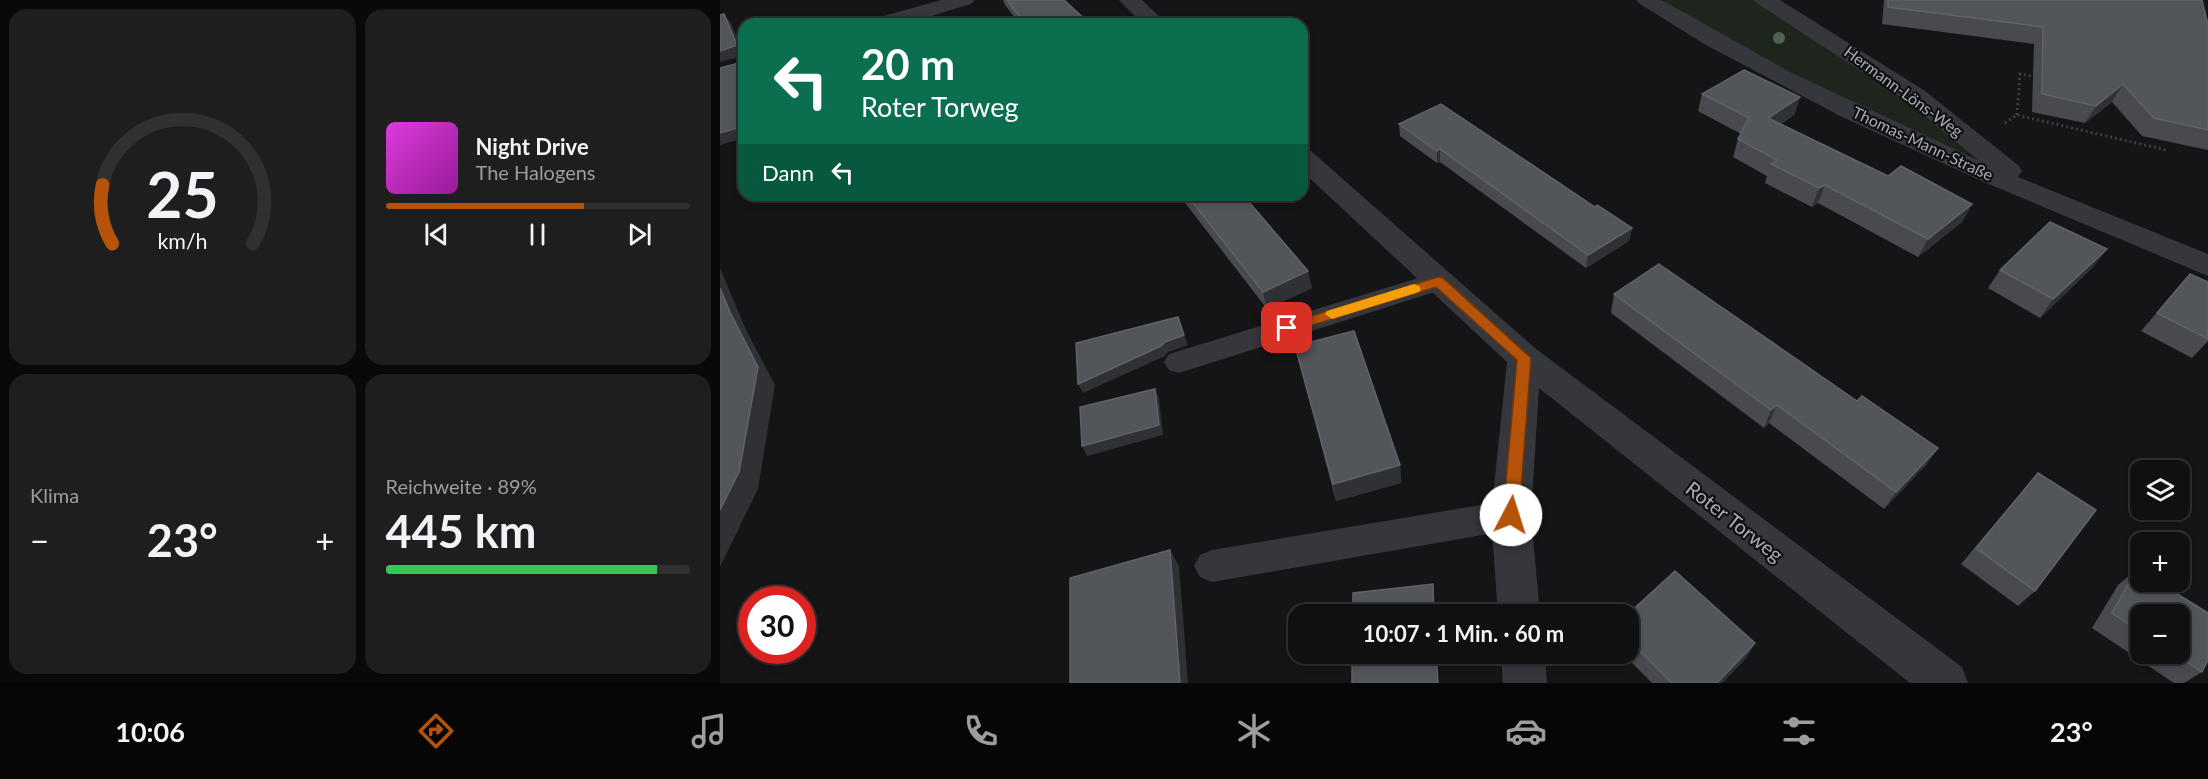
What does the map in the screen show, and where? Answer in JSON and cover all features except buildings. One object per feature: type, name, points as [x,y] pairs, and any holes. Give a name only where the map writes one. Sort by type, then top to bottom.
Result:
[{"type":"street","points":[[902,18],[964,0]]},
{"type":"street","points":[[1130,0],[1150,18]]},
{"type":"street","name":"Thomas-Mann-Straße","points":[[1647,0],[1739,55],[1907,139],[2208,266]]},
{"type":"street","name":"Hermann-Löns-Weg","points":[[1765,0],[1878,69],[1935,110],[2034,194]]},
{"type":"street","name":"Roter Torweg","points":[[1308,162],[1524,358],[1946,683]]},
{"type":"street","points":[[1518,604],[1511,515],[1524,358]]},
{"type":"street","points":[[1523,664],[1525,683]]},
{"type":"lane","points":[[1179,362],[1438,281]]},
{"type":"lane","points":[[1212,566],[1511,515]]},
{"type":"path","points":[[2017,115],[2020,74],[2042,78]]},
{"type":"path","points":[[1977,145],[1981,137],[2017,115],[2166,150]]},
{"type":"shaded area","points":[[1663,0],[1757,0],[1909,97],[1971,154],[1916,134],[1751,54]]},
{"type":"slow traffic","points":[[1332,314],[1414,289]]},
{"type":"route","points":[[1287,328],[1438,281],[1524,358],[1511,515]]}]
